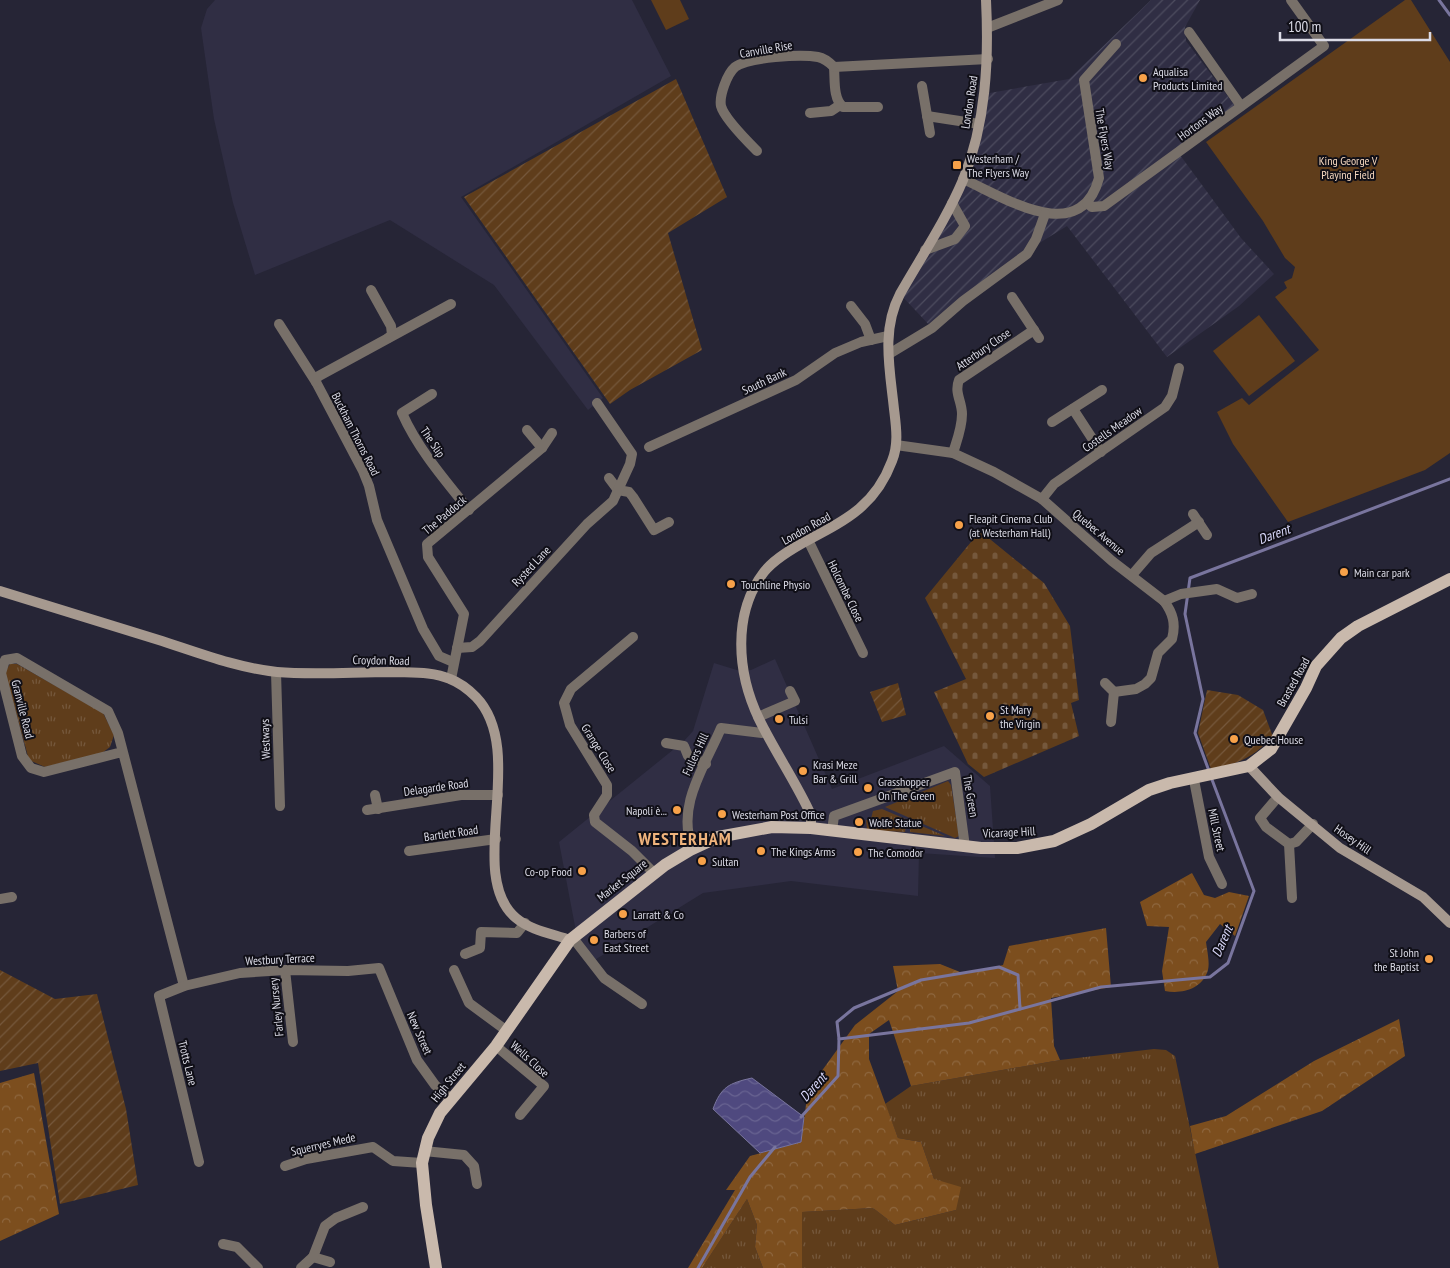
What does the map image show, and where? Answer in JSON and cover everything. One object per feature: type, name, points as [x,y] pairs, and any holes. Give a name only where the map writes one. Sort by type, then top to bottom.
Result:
[{"type":"main road","name":"London Road","points":[[811,828],[810,811],[765,731],[748,693],[741,634],[746,604],[765,570],[808,540],[848,520],[872,499],[887,473],[896,445],[888,336],[893,306],[952,203],[963,179],[979,124],[988,59],[986,0]]},
{"type":"main road","name":"Brasted Road","points":[[1249,766],[1271,749],[1306,688],[1316,666],[1340,638],[1358,626],[1450,579]]},
{"type":"main road","name":"Croydon Road","points":[[0,591],[220,659],[276,672],[410,673],[433,674],[451,679],[475,696],[489,718],[497,745],[496,887],[506,908],[525,924],[572,939]]},
{"type":"main road","name":"Vicarage Hill","points":[[811,828],[965,847],[1017,848],[1054,841],[1091,824],[1149,790],[1170,783],[1194,780],[1249,766]]},
{"type":"main road","name":"Hosey Hill","points":[[1249,766],[1278,797],[1340,848],[1423,896],[1450,923]]},
{"type":"main road","name":"Market Square","points":[[572,939],[654,873],[693,849],[718,837],[772,827],[811,828]]},
{"type":"main road","name":"High Street","points":[[436,1268],[426,1205],[423,1157],[434,1126],[451,1099],[496,1046],[572,939]]},
{"type":"street","points":[[987,28],[1058,0]]},
{"type":"street","name":"Hortons Way","points":[[1087,203],[1092,206],[1104,206],[1324,46],[1291,0]]},
{"type":"street","points":[[1189,32],[1241,106]]},
{"type":"street","name":"The Flyers Way","points":[[1087,203],[1095,192],[1099,178],[1084,80],[1116,44]]},
{"type":"street","name":"Canville Rise","points":[[757,151],[724,113],[721,105],[728,75],[735,67],[744,63],[796,55],[820,57],[834,67],[988,59]]},
{"type":"street","points":[[834,67],[836,93],[840,105]]},
{"type":"street","points":[[922,86],[930,133]]},
{"type":"street","points":[[840,105],[843,107],[878,107]]},
{"type":"street","points":[[810,113],[831,111],[840,105]]},
{"type":"street","points":[[927,116],[979,124]]},
{"type":"street","points":[[963,179],[1045,214],[1058,216],[1072,212],[1087,203]]},
{"type":"street","points":[[926,250],[955,239],[965,226],[952,203]]},
{"type":"street","points":[[889,354],[932,328],[963,301],[1027,254],[1036,239],[1045,214]]},
{"type":"street","points":[[371,290],[391,326],[392,335],[388,338]]},
{"type":"street","name":"Atterbury Close","points":[[953,453],[962,421],[962,411],[956,389],[960,380],[1037,334],[1012,297]]},
{"type":"street","points":[[316,382],[317,377],[451,304]]},
{"type":"street","points":[[851,306],[865,324],[871,340]]},
{"type":"street","name":"Buckham Thorns Road","points":[[279,324],[316,382],[363,471],[369,486],[377,520],[423,629],[439,656],[453,662]]},
{"type":"street","name":"South Bank","points":[[649,447],[796,380],[835,353],[888,336]]},
{"type":"street","name":"Costells Meadow","points":[[1042,499],[1054,484],[1165,408],[1175,389],[1180,368]]},
{"type":"street","points":[[1052,422],[1102,390]]},
{"type":"street","name":"The Slip","points":[[432,394],[402,412],[411,433],[426,456],[469,510]]},
{"type":"street","name":"Rysted Lane","points":[[457,648],[472,647],[480,641],[587,524],[613,501],[630,464],[632,454],[598,403]]},
{"type":"street","points":[[1073,409],[1101,452]]},
{"type":"street","points":[[527,430],[542,448]]},
{"type":"street","name":"The Paddock","points":[[451,679],[464,614],[426,551],[427,544],[542,448],[552,433]]},
{"type":"street","name":"Quebec Avenue","points":[[896,445],[953,453],[994,472],[1042,499],[1099,550],[1164,601],[1170,609],[1174,622],[1172,639],[1158,653],[1151,678],[1136,689],[1114,692]]},
{"type":"street","points":[[609,478],[618,490],[629,492],[634,497],[654,530],[669,522]]},
{"type":"street","points":[[1132,575],[1151,553],[1196,518],[1207,535]]},
{"type":"street","name":"Holcombe Close","points":[[808,540],[863,653]]},
{"type":"street","points":[[1164,601],[1180,594],[1217,589],[1237,598],[1252,594]]},
{"type":"street","name":"Grange Close","points":[[634,637],[571,688],[564,702],[570,724],[607,785],[607,795],[594,815],[595,822],[632,851],[654,873]]},
{"type":"street","name":"Granville Road","points":[[122,752],[44,772],[31,768],[22,756],[1,673],[3,658],[17,658],[108,711],[114,720],[184,986]]},
{"type":"street","name":"Westways","points":[[276,672],[280,806]]},
{"type":"street","points":[[1105,682],[1114,692],[1111,722]]},
{"type":"street","points":[[758,717],[795,701],[790,691]]},
{"type":"street","name":"Fullers Hill","points":[[693,849],[686,826],[696,782],[706,764],[721,728],[762,733],[765,731]]},
{"type":"street","points":[[666,743],[684,746],[688,756],[706,764]]},
{"type":"street","name":"The Green","points":[[832,831],[834,816],[955,772],[965,847]]},
{"type":"street","name":"Mill Street","points":[[1194,780],[1209,858],[1222,884]]},
{"type":"street","points":[[375,795],[378,808]]},
{"type":"street","name":"Delagarde Road","points":[[367,810],[462,795],[498,795]]},
{"type":"street","points":[[1278,797],[1260,818],[1266,827],[1289,844]]},
{"type":"street","points":[[1289,844],[1296,842],[1313,824]]},
{"type":"street","name":"Bartlett Road","points":[[410,851],[496,839]]},
{"type":"street","points":[[1289,844],[1292,898]]},
{"type":"street","points":[[0,899],[12,897]]},
{"type":"street","points":[[465,954],[480,948],[481,932],[517,933],[525,924]]},
{"type":"street","points":[[572,939],[604,978],[642,1004]]},
{"type":"street","name":"Westbury Terrace","points":[[184,986],[219,976],[285,970],[348,971],[379,968]]},
{"type":"street","name":"New Street","points":[[379,968],[417,1060],[426,1074],[451,1099]]},
{"type":"street","name":"Farley Nursery","points":[[285,970],[293,1042]]},
{"type":"street","points":[[454,970],[469,1003],[507,1030]]},
{"type":"street","name":"Trotts Lane","points":[[184,986],[159,996],[199,1162]]},
{"type":"street","name":"Wells Close","points":[[496,1046],[544,1086],[520,1115]]},
{"type":"street","name":"Squerryes Mede","points":[[284,1166],[306,1159],[373,1147],[393,1161],[464,1155],[474,1166],[477,1184]]},
{"type":"street","points":[[301,1268],[313,1257],[325,1226],[336,1218],[363,1208]]},
{"type":"street","points":[[222,1244],[236,1247],[258,1268]]},
{"type":"street","points":[[313,1257],[330,1262]]},
{"type":"shaded area","points":[[215,0],[632,0],[671,76],[461,197],[603,398],[588,410],[494,285],[390,220],[255,275],[233,203],[214,119],[201,28],[207,9]]},
{"type":"shaded area","points":[[1151,0],[1200,0],[1185,27],[1186,41],[1238,110],[1180,155],[1241,238],[1274,274],[1239,306],[1167,357],[1067,226],[1041,242],[932,328],[900,294],[963,179],[984,94],[1069,79]]},
{"type":"shaded area","points":[[775,659],[832,789],[944,746],[990,786],[995,858],[919,853],[918,896],[791,881],[703,893],[593,961],[578,942],[559,842],[684,741],[693,731],[714,663],[740,671],[751,670]]},
{"type":"green space","points":[[651,0],[680,0],[689,19],[666,30]]},
{"type":"green space","name":"King George V Playing Field","points":[[1405,0],[1411,0],[1450,62],[1450,453],[1425,470],[1288,522],[1233,444],[1217,412],[1242,398],[1249,405],[1319,350],[1275,297],[1287,288],[1284,282],[1292,278],[1295,267],[1285,258],[1263,221],[1206,142]]},
{"type":"green space","points":[[676,79],[727,197],[668,233],[702,350],[630,390],[610,404],[464,197]]},
{"type":"green space","points":[[1259,315],[1295,361],[1249,396],[1213,351]]},
{"type":"green space","points":[[980,531],[1044,583],[1070,626],[1079,700],[1071,703],[1079,736],[984,777],[968,764],[934,692],[966,679],[925,598]]},
{"type":"green space","points":[[10,664],[17,664],[103,713],[114,735],[110,747],[102,753],[45,767],[29,760],[5,672]]},
{"type":"green space","points":[[898,683],[906,715],[882,722],[870,692]]},
{"type":"green space","points":[[1207,690],[1238,695],[1263,710],[1273,737],[1245,759],[1211,769],[1198,733]]},
{"type":"green space","points":[[948,781],[951,785],[959,836],[955,838],[885,807]]},
{"type":"green space","points":[[882,809],[945,836],[910,832],[910,827],[906,826],[905,832],[867,830],[866,820],[871,819],[873,811]]},
{"type":"green space","points":[[1192,873],[1204,895],[1215,898],[1229,892],[1249,896],[1235,936],[1220,924],[1206,942],[1209,967],[1201,982],[1184,991],[1165,991],[1162,971],[1169,927],[1147,926],[1140,902]]},
{"type":"green space","points":[[1106,928],[1111,987],[1051,998],[1054,1046],[1060,1060],[911,1086],[889,1020],[869,1034],[869,1059],[898,1138],[921,1142],[934,1179],[961,1187],[956,1210],[895,1225],[873,1208],[802,1212],[802,1268],[763,1268],[755,1247],[757,1225],[747,1199],[702,1268],[688,1268],[735,1190],[726,1190],[750,1156],[801,1142],[808,1090],[855,1025],[898,991],[893,966],[940,964],[965,974],[1003,965],[1009,946]]},
{"type":"green space","points":[[0,970],[55,999],[97,994],[126,1109],[138,1185],[60,1204],[38,1063],[0,1071]]},
{"type":"green space","points":[[1399,1019],[1405,1056],[1322,1111],[1195,1154],[1190,1126],[1226,1116],[1314,1061]]},
{"type":"green space","points":[[1154,1049],[1166,1050],[1175,1056],[1219,1268],[802,1268],[802,1212],[873,1208],[895,1225],[956,1210],[934,1179],[921,1142],[898,1138],[885,1104],[911,1086],[1060,1060]]},
{"type":"green space","points":[[34,1073],[59,1214],[0,1241],[0,1083]]},
{"type":"green space","points":[[747,1199],[757,1225],[755,1247],[763,1268],[702,1268]]},
{"type":"water","points":[[752,1078],[804,1117],[801,1142],[760,1153],[713,1109],[719,1096],[727,1087]]},
{"type":"waterway","points":[[1439,0],[1450,15]]},
{"type":"waterway","name":"Darent","points":[[1209,771],[1195,733],[1203,699],[1185,614],[1190,578],[1450,479]]},
{"type":"waterway","name":"Darent","points":[[801,1117],[838,1076],[839,1039],[969,1023],[1101,987],[1210,977],[1228,963],[1254,891],[1211,777]]},
{"type":"waterway","points":[[839,1039],[837,1022],[854,1008],[921,980],[999,967],[1018,975],[1020,1009]]},
{"type":"waterway","name":"Darent","points":[[698,1268],[750,1177],[775,1147]]},
{"type":"place","name":"Aqualisa Products Limited","points":[[1143,78]]},
{"type":"place","name":"Westerham / The Flyers Way","points":[[957,165]]},
{"type":"place","name":"Fleapit Cinema Club (at Westerham Hall)","points":[[959,525]]},
{"type":"place","name":"Main car park","points":[[1344,572]]},
{"type":"place","name":"Touchline Physio","points":[[731,584]]},
{"type":"place","name":"St Mary the Virgin","points":[[990,716]]},
{"type":"place","name":"Tulsi","points":[[779,719]]},
{"type":"place","name":"Quebec House","points":[[1234,739]]},
{"type":"place","name":"Krasi Meze Bar & Grill","points":[[803,771]]},
{"type":"place","name":"Grasshopper On The Green","points":[[868,788]]},
{"type":"place","name":"Napoli è...","points":[[677,810]]},
{"type":"place","name":"Westerham Post Office","points":[[722,814]]},
{"type":"place","name":"Wolfe Statue","points":[[859,822]]},
{"type":"place","name":"The Kings Arms","points":[[761,851]]},
{"type":"place","name":"The Comodor","points":[[858,852]]},
{"type":"place","name":"Sultan","points":[[702,861]]},
{"type":"place","name":"Co-op Food","points":[[582,871]]},
{"type":"place","name":"Larratt & Co","points":[[623,914]]},
{"type":"place","name":"Barbers of East Street","points":[[594,940]]},
{"type":"place","name":"St John the Baptist","points":[[1429,959]]},
{"type":"district","name":"WESTERHAM","points":[[685,838]]}]
